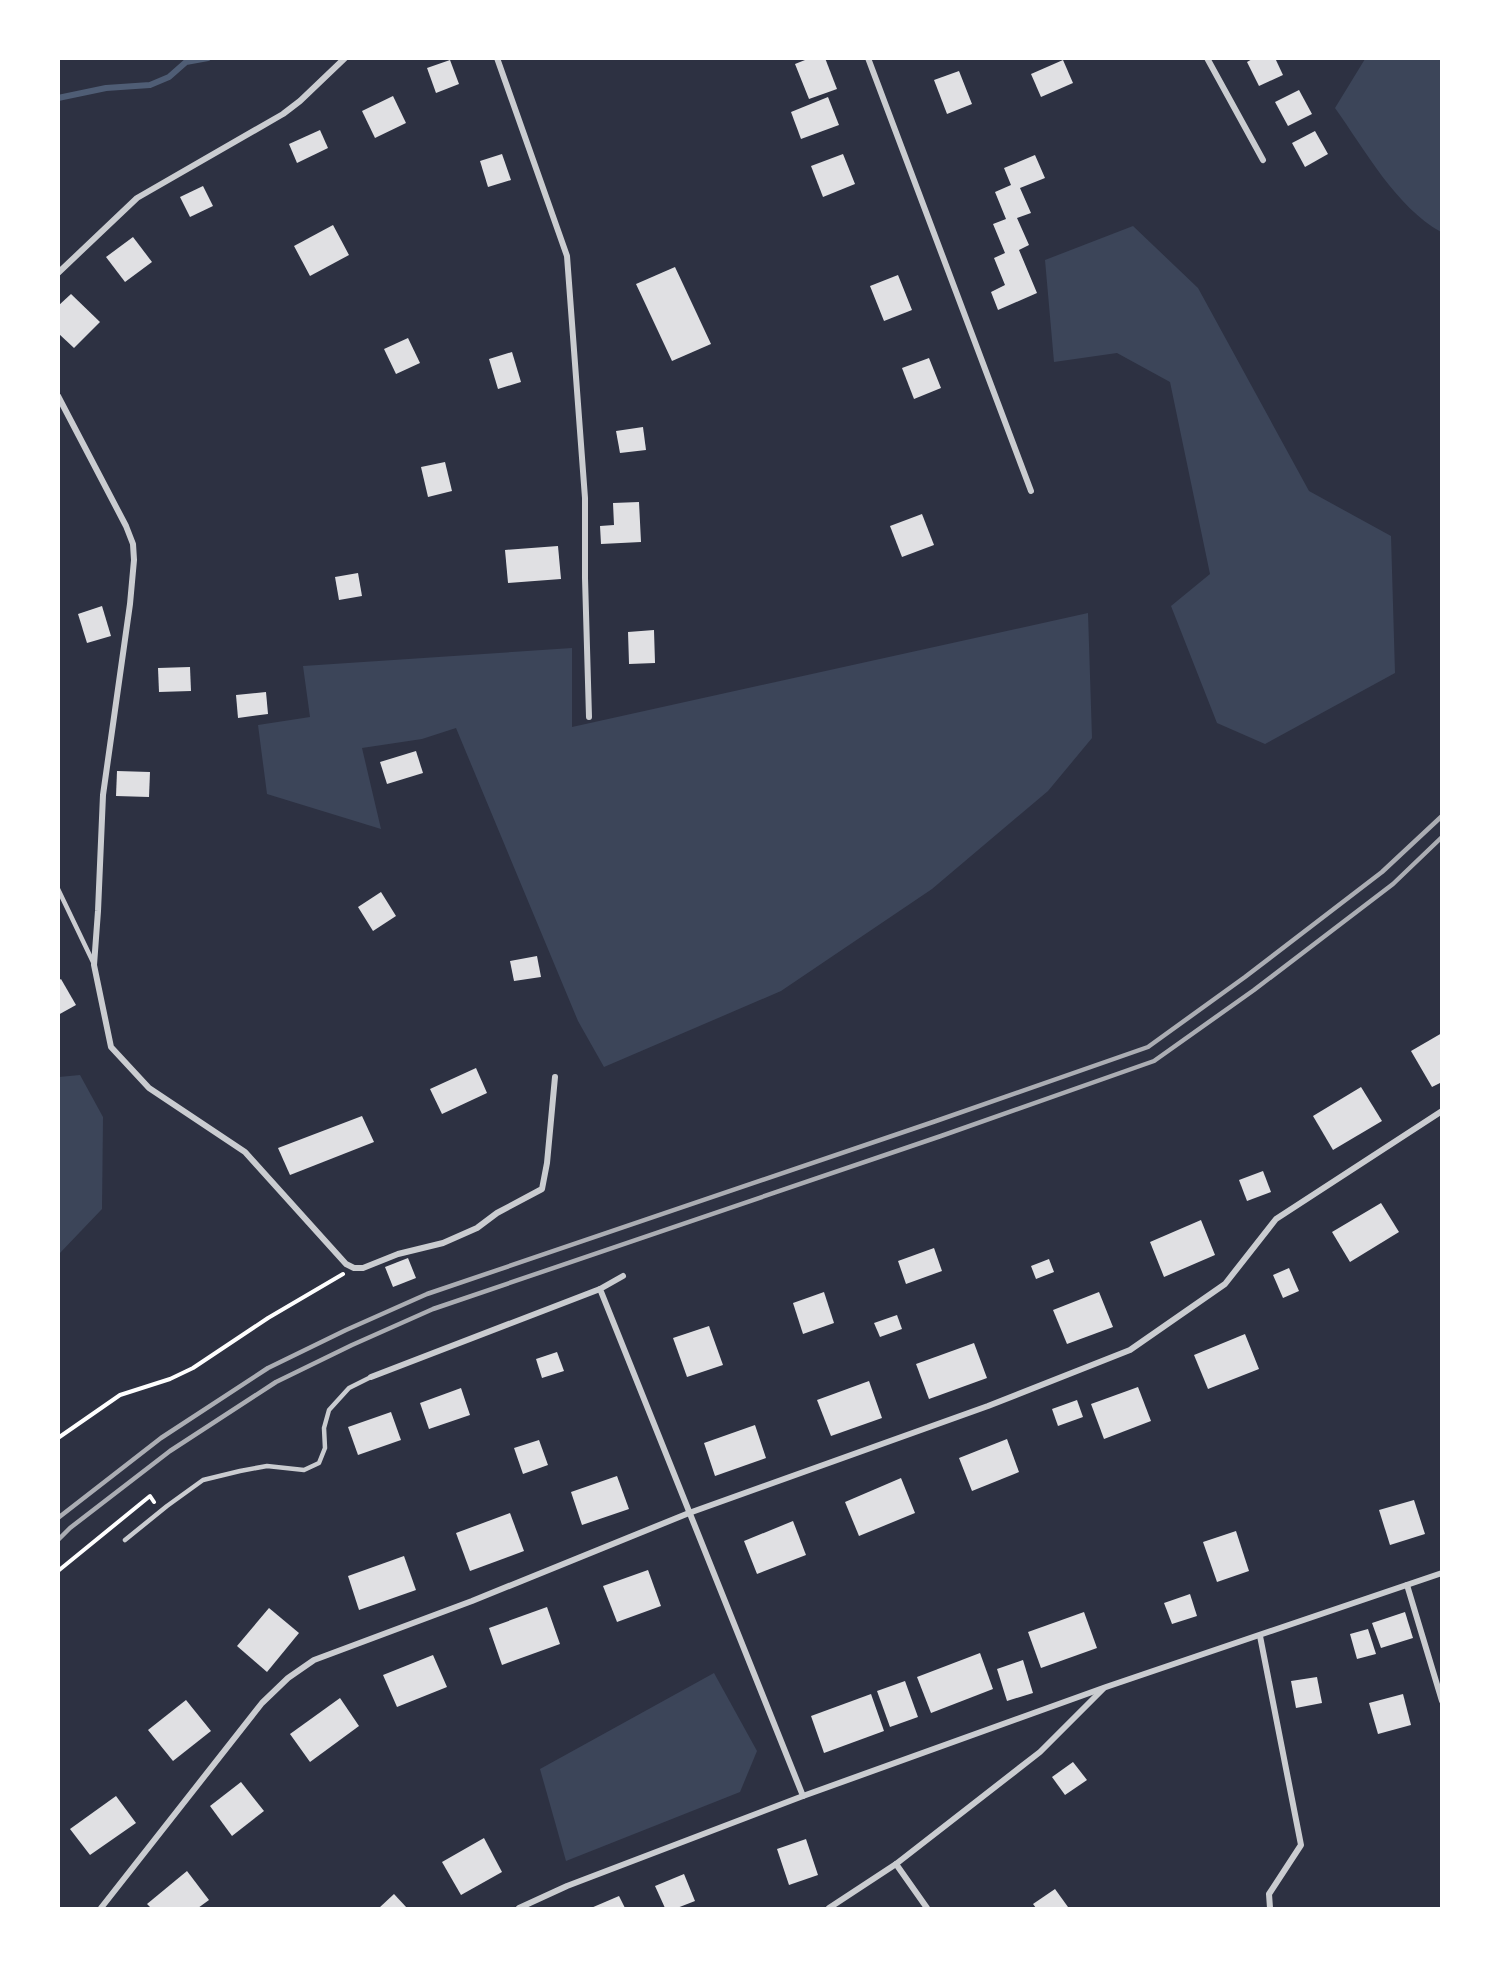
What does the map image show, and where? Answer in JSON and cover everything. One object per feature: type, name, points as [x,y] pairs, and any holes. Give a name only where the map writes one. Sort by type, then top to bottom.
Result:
[{"type":"street","points":[[58,273],[137,198],[283,114],[345,58]]},
{"type":"street","points":[[496,58],[567,256],[585,498],[589,717]]},
{"type":"street","points":[[868,58],[1031,492]]},
{"type":"street","points":[[1207,58],[1263,160]]},
{"type":"street","points":[[58,396],[126,525],[133,544],[130,604],[103,795],[99,911],[94,965],[111,1047],[149,1088],[245,1152],[346,1264],[354,1268],[363,1268],[398,1254],[443,1243],[477,1228],[497,1213],[542,1188],[547,1163],[555,1077]]},
{"type":"street","points":[[101,1908],[262,1703],[288,1678],[314,1660],[472,1601],[689,1513],[977,1410],[1130,1350],[1225,1284],[1276,1219],[1442,1111]]},
{"type":"street","points":[[371,1377],[600,1289],[623,1276]]},
{"type":"street","points":[[600,1289],[803,1796]]},
{"type":"street","points":[[519,1908],[567,1886],[803,1796],[1106,1687],[1442,1573]]},
{"type":"street","points":[[1407,1585],[1442,1701]]},
{"type":"street","points":[[1260,1636],[1301,1845],[1269,1894],[1270,1908]]},
{"type":"street","points":[[829,1908],[896,1864],[1040,1752],[1106,1687]]},
{"type":"street","points":[[896,1864],[927,1908]]},
{"type":"lane","points":[[58,889],[94,965]]},
{"type":"lane","points":[[125,1540],[203,1480],[267,1466],[304,1470],[319,1463],[325,1448],[324,1428],[329,1410],[349,1388],[371,1377]]},
{"type":"path","points":[[58,1438],[120,1395],[170,1379],[193,1368],[268,1318],[354,1268]]},
{"type":"path","points":[[58,1571],[150,1496],[155,1504]]},
{"type":"shaded area","points":[[1365,59],[1441,59],[1441,232],[1410,208],[1396,193],[1335,108]]},
{"type":"shaded area","points":[[1133,226],[1198,288],[1309,491],[1391,536],[1395,673],[1265,744],[1217,723],[1171,606],[1210,574],[1170,382],[1117,353],[1054,362],[1045,260]]},
{"type":"shaded area","points":[[1088,613],[1092,738],[1048,791],[932,889],[781,991],[604,1067],[578,1021],[456,728],[422,739],[362,748],[381,829],[267,794],[258,725],[310,717],[303,666],[572,648],[572,727]]},
{"type":"shaded area","points":[[80,1075],[103,1117],[102,1209],[59,1254],[59,1077]]},
{"type":"shaded area","points":[[714,1673],[757,1751],[740,1792],[566,1861],[540,1769]]},
{"type":"building","points":[[810,58],[825,58],[837,89],[809,99],[795,64]]},
{"type":"building","points":[[1254,58],[1275,58],[1283,75],[1259,86],[1247,62]]},
{"type":"building","points":[[450,60],[459,84],[436,93],[427,68]]},
{"type":"building","points":[[1063,60],[1073,83],[1041,97],[1031,74]]},
{"type":"building","points":[[959,71],[972,104],[947,114],[934,80]]},
{"type":"building","points":[[1299,90],[1312,114],[1288,126],[1275,102]]},
{"type":"building","points":[[393,96],[406,123],[375,138],[362,111]]},
{"type":"building","points":[[828,97],[839,125],[801,139],[791,112]]},
{"type":"building","points":[[320,130],[328,148],[297,163],[289,144]]},
{"type":"building","points":[[1315,131],[1328,154],[1305,167],[1292,143]]},
{"type":"building","points":[[502,154],[511,180],[488,187],[480,161]]},
{"type":"building","points":[[843,154],[855,184],[823,197],[811,166]]},
{"type":"building","points":[[1035,155],[1045,178],[1020,188],[1031,213],[1017,218],[1029,245],[1019,250],[1037,293],[998,310],[991,292],[1005,285],[994,258],[1005,253],[993,224],[1006,219],[995,192],[1011,185],[1004,168]]},
{"type":"building","points":[[203,186],[213,206],[190,217],[180,197]]},
{"type":"building","points":[[333,225],[349,255],[310,276],[294,246]]},
{"type":"building","points":[[133,237],[152,262],[125,282],[106,257]]},
{"type":"building","points":[[675,267],[711,344],[672,361],[636,284]]},
{"type":"building","points":[[898,275],[912,310],[884,321],[870,286]]},
{"type":"building","points":[[71,294],[100,322],[74,348],[58,333],[58,306]]},
{"type":"building","points":[[408,338],[420,363],[396,374],[384,349]]},
{"type":"building","points":[[512,352],[521,382],[498,389],[489,359]]},
{"type":"building","points":[[929,358],[941,388],[914,399],[902,368]]},
{"type":"building","points":[[643,427],[646,450],[620,453],[616,431]]},
{"type":"building","points":[[445,462],[452,491],[428,497],[421,467]]},
{"type":"building","points":[[639,502],[641,542],[601,544],[600,526],[614,525],[613,503]]},
{"type":"building","points":[[922,514],[934,545],[902,557],[890,526]]},
{"type":"building","points":[[558,546],[561,579],[508,583],[505,550]]},
{"type":"building","points":[[358,573],[362,596],[339,600],[335,577]]},
{"type":"building","points":[[102,606],[111,636],[87,643],[78,614]]},
{"type":"building","points":[[654,630],[655,663],[629,664],[628,632]]},
{"type":"building","points":[[190,667],[191,691],[159,692],[158,668]]},
{"type":"building","points":[[266,692],[268,714],[238,718],[236,695]]},
{"type":"building","points":[[416,751],[423,773],[387,784],[380,762]]},
{"type":"building","points":[[117,771],[150,772],[149,797],[116,796]]},
{"type":"building","points":[[381,892],[396,916],[373,931],[358,907]]},
{"type":"building","points":[[537,956],[541,977],[514,981],[510,961]]},
{"type":"building","points":[[61,979],[76,1005],[58,1015],[58,981]]},
{"type":"building","points":[[1442,1033],[1442,1082],[1432,1087],[1411,1051]]},
{"type":"building","points":[[476,1068],[487,1093],[442,1114],[430,1089]]},
{"type":"building","points":[[1361,1087],[1382,1121],[1333,1150],[1313,1116]]},
{"type":"building","points":[[362,1116],[374,1142],[290,1175],[278,1148]]},
{"type":"building","points":[[1263,1171],[1271,1192],[1247,1201],[1239,1180]]},
{"type":"building","points":[[1381,1203],[1399,1232],[1350,1262],[1332,1232]]},
{"type":"building","points":[[1201,1220],[1215,1255],[1164,1277],[1150,1242]]},
{"type":"building","points":[[934,1248],[942,1271],[906,1284],[898,1261]]},
{"type":"building","points":[[408,1258],[416,1278],[393,1287],[385,1267]]},
{"type":"building","points":[[1049,1259],[1054,1272],[1036,1279],[1031,1266]]},
{"type":"building","points":[[1289,1268],[1299,1291],[1283,1298],[1273,1275]]},
{"type":"building","points":[[824,1292],[834,1323],[803,1334],[793,1303]]},
{"type":"building","points":[[1099,1292],[1113,1327],[1067,1344],[1053,1310]]},
{"type":"building","points":[[897,1315],[902,1329],[880,1337],[874,1323]]},
{"type":"building","points":[[709,1326],[723,1365],[687,1377],[673,1338]]},
{"type":"building","points":[[1245,1334],[1259,1369],[1208,1389],[1194,1355]]},
{"type":"building","points":[[974,1343],[987,1378],[929,1399],[916,1364]]},
{"type":"building","points":[[557,1352],[564,1371],[542,1378],[536,1359]]},
{"type":"building","points":[[869,1381],[882,1418],[831,1436],[817,1400]]},
{"type":"building","points":[[1138,1387],[1151,1421],[1104,1439],[1091,1404]]},
{"type":"building","points":[[461,1388],[470,1415],[429,1429],[420,1403]]},
{"type":"building","points":[[1077,1400],[1083,1417],[1058,1426],[1052,1409]]},
{"type":"building","points":[[391,1412],[401,1440],[358,1455],[348,1427]]},
{"type":"building","points":[[755,1425],[766,1458],[715,1476],[704,1443]]},
{"type":"building","points":[[1007,1439],[1019,1472],[972,1491],[959,1458]]},
{"type":"building","points":[[539,1440],[548,1465],[523,1474],[514,1448]]},
{"type":"building","points":[[617,1476],[629,1509],[582,1525],[571,1492]]},
{"type":"building","points":[[901,1478],[915,1513],[859,1536],[845,1502]]},
{"type":"building","points":[[1414,1500],[1425,1534],[1390,1545],[1379,1510]]},
{"type":"building","points":[[510,1513],[524,1551],[470,1571],[456,1533]]},
{"type":"building","points":[[793,1521],[806,1555],[757,1574],[744,1541]]},
{"type":"building","points":[[1236,1531],[1249,1571],[1217,1582],[1203,1542]]},
{"type":"building","points":[[404,1556],[416,1590],[359,1610],[348,1576]]},
{"type":"building","points":[[648,1570],[661,1606],[617,1622],[603,1586]]},
{"type":"building","points":[[1190,1594],[1197,1616],[1172,1624],[1164,1603]]},
{"type":"building","points":[[547,1607],[560,1644],[502,1665],[489,1628]]},
{"type":"building","points":[[269,1608],[299,1633],[267,1672],[237,1646]]},
{"type":"building","points":[[1084,1612],[1097,1648],[1041,1668],[1028,1632]]},
{"type":"building","points":[[1405,1612],[1413,1638],[1381,1648],[1372,1623]]},
{"type":"building","points":[[1368,1629],[1376,1654],[1357,1659],[1350,1634]]},
{"type":"building","points":[[980,1653],[993,1689],[931,1713],[917,1677]]},
{"type":"building","points":[[433,1655],[447,1687],[397,1707],[383,1675]]},
{"type":"building","points":[[1023,1660],[1033,1693],[1007,1701],[997,1669]]},
{"type":"building","points":[[1317,1677],[1322,1703],[1296,1708],[1291,1681]]},
{"type":"building","points":[[905,1681],[918,1717],[890,1727],[877,1691]]},
{"type":"building","points":[[871,1694],[884,1731],[824,1753],[811,1716]]},
{"type":"building","points":[[1403,1694],[1411,1725],[1378,1734],[1369,1703]]},
{"type":"building","points":[[340,1698],[359,1726],[310,1762],[290,1734]]},
{"type":"building","points":[[186,1700],[211,1731],[173,1761],[148,1730]]},
{"type":"building","points":[[1073,1762],[1087,1780],[1065,1795],[1052,1777]]},
{"type":"building","points":[[241,1782],[264,1811],[232,1836],[210,1806]]},
{"type":"building","points":[[116,1796],[136,1823],[90,1855],[70,1829]]},
{"type":"building","points":[[484,1838],[502,1872],[461,1895],[442,1862]]},
{"type":"building","points":[[806,1839],[818,1875],[789,1885],[777,1849]]},
{"type":"building","points":[[187,1871],[209,1900],[198,1908],[151,1908],[147,1904]]},
{"type":"building","points":[[684,1874],[695,1901],[677,1908],[665,1908],[655,1886]]},
{"type":"building","points":[[1055,1889],[1068,1907],[1036,1908],[1033,1904]]},
{"type":"building","points":[[394,1894],[407,1908],[379,1908]]},
{"type":"building","points":[[619,1896],[625,1908],[591,1908]]},
{"type":"waterway","points":[[58,98],[106,88],[150,85],[169,77],[186,62],[208,58]]},
{"type":"railway","points":[[58,1518],[161,1438],[268,1368],[427,1294],[1148,1047],[1245,977],[1382,872],[1442,816]]},
{"type":"railway","points":[[58,1540],[70,1528],[170,1451],[276,1382],[433,1309],[1154,1061],[1254,990],[1393,884],[1442,837]]}]
